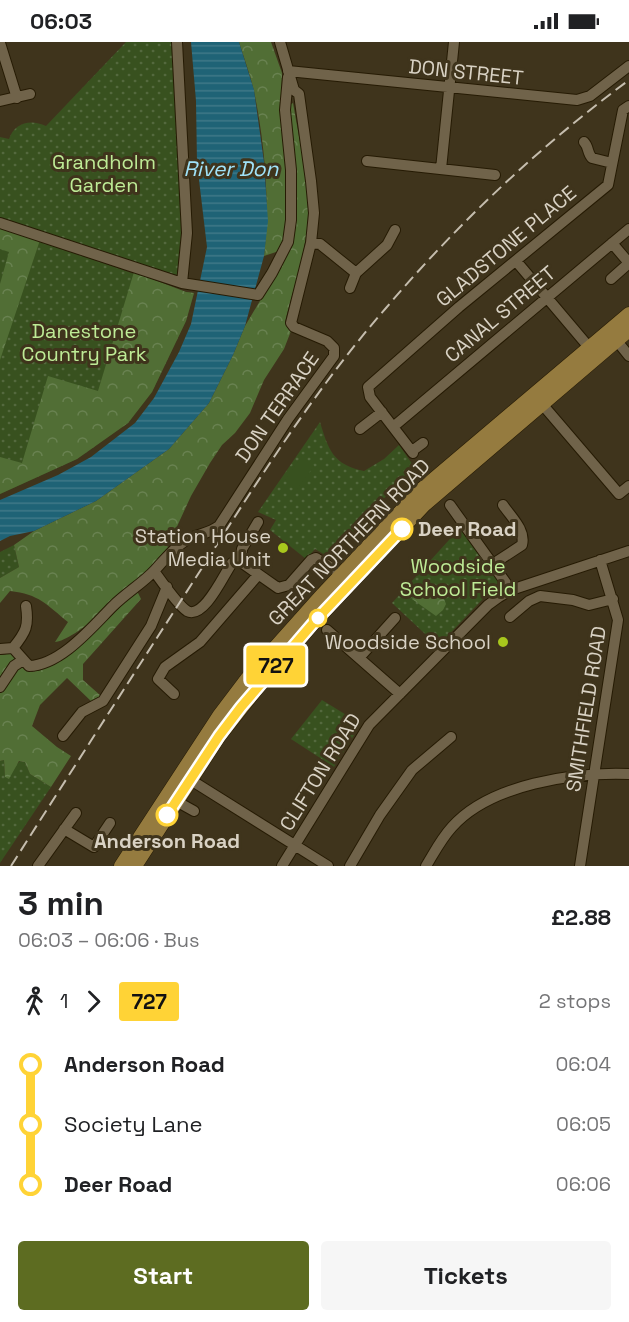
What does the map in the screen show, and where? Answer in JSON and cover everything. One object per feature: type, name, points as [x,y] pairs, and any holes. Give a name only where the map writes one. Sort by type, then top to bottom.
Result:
[{"type":"main road","name":"GREAT NORTHERN ROAD","points":[[135,866],[176,801],[204,736],[240,687],[424,505],[542,404],[629,314]]},
{"type":"main road","points":[[593,352],[617,341],[629,330]]},
{"type":"main road","name":"GREAT NORTHERN ROAD","points":[[121,866],[185,776],[203,760],[249,697],[315,621],[421,490],[593,352]]},
{"type":"street","points":[[177,42],[186,233],[185,283]]},
{"type":"street","points":[[0,223],[185,283],[258,295],[288,242],[291,220],[291,170],[285,110],[288,71],[280,42]]},
{"type":"street","points":[[441,169],[454,42]]},
{"type":"street","points":[[0,44],[17,98]]},
{"type":"street","name":"DON STREET","points":[[288,71],[577,100],[590,96],[629,66]]},
{"type":"street","name":"DON TERRACE","points":[[154,571],[185,541],[219,526],[288,419],[334,356],[334,348],[329,342],[294,327],[291,323],[311,243],[314,213],[312,181],[299,94],[294,90],[288,71]]},
{"type":"street","points":[[1,100],[30,94]]},
{"type":"street","name":"GLADSTONE PLACE","points":[[382,412],[368,392],[372,381],[608,185],[623,110],[629,106]]},
{"type":"street","points":[[584,142],[592,158],[612,163]]},
{"type":"street","points":[[367,161],[495,175]]},
{"type":"street","name":"CANAL STREET","points":[[393,427],[629,229]]},
{"type":"street","points":[[350,288],[356,273],[387,245],[395,230]]},
{"type":"street","points":[[311,243],[320,244],[356,273]]},
{"type":"street","points":[[611,279],[629,263],[612,243]]},
{"type":"street","points":[[516,261],[593,352]]},
{"type":"street","points":[[617,341],[629,356]]},
{"type":"street","points":[[542,404],[619,494],[629,486]]},
{"type":"street","points":[[360,429],[382,412],[413,452],[423,443]]},
{"type":"street","points":[[450,505],[511,590]]},
{"type":"street","points":[[493,564],[522,545],[524,538],[523,532],[502,505]]},
{"type":"street","points":[[242,562],[242,549],[258,522]]},
{"type":"street","name":"CLIFTON ROAD","points":[[282,866],[355,744],[369,725],[488,605],[511,590],[629,551]]},
{"type":"street","points":[[13,648],[29,666],[50,662],[94,627],[114,605],[154,571],[186,610],[197,612],[206,605],[232,563],[238,560],[278,588],[285,588],[311,560],[316,558],[346,580]]},
{"type":"street","name":"SMITHFIELD ROAD","points":[[580,866],[594,774],[624,619],[613,599],[600,560]]},
{"type":"street","points":[[174,694],[158,680],[165,666],[200,642],[258,575]]},
{"type":"street","points":[[63,736],[82,712],[103,701],[151,626],[167,587]]},
{"type":"street","points":[[510,618],[529,601],[540,596],[573,600],[589,605],[613,599]]},
{"type":"street","points":[[0,649],[13,648],[23,636],[28,623],[26,606]]},
{"type":"street","points":[[359,658],[395,618]]},
{"type":"street","points":[[327,630],[400,694]]},
{"type":"street","points":[[0,687],[14,666],[23,660]]},
{"type":"street","points":[[350,866],[380,815],[412,770],[451,737]]},
{"type":"street","points":[[426,866],[451,828],[490,800],[519,788],[594,774],[629,774]]},
{"type":"street","points":[[185,776],[328,866]]},
{"type":"street","points":[[176,801],[194,811]]},
{"type":"street","points":[[38,866],[76,813]]},
{"type":"street","points":[[63,829],[94,848],[111,823]]},
{"type":"green space","name":"Grandholm Garden","points":[[126,42],[172,42],[182,231],[177,275],[0,218],[0,137],[9,139],[15,129],[24,124],[35,123],[46,126]]},
{"type":"green space","points":[[239,42],[271,42],[282,73],[281,106],[287,161],[285,238],[279,251],[264,256],[267,215],[264,153],[254,91]]},
{"type":"green space","points":[[293,103],[305,171],[308,213],[303,253],[285,322],[291,331],[284,349],[264,380],[250,413],[235,433],[222,445],[210,463],[191,496],[174,533],[165,543],[168,547],[129,590],[89,624],[76,633],[55,642],[68,622],[48,606],[36,598],[10,591],[0,603],[0,578],[19,567],[14,545],[34,531],[96,501],[169,449],[209,403],[245,326],[270,284],[291,240],[288,106]]},
{"type":"green space","name":"Danestone Country Park","points":[[0,227],[194,293],[186,321],[152,392],[128,423],[77,459],[0,494]]},
{"type":"green space","points":[[0,227],[40,240],[0,360],[0,284],[9,252],[0,249]]},
{"type":"green space","points":[[134,272],[194,293],[186,321],[152,392],[128,423],[77,459],[0,494],[0,457],[22,463],[48,376],[98,391]]},
{"type":"green space","points":[[320,422],[329,448],[345,465],[364,471],[384,459],[399,445],[415,468],[365,517],[332,559],[315,549],[306,559],[270,530],[276,520],[258,512]]},
{"type":"green space","points":[[302,456],[314,466],[297,489],[285,480]]},
{"type":"green space","name":"Woodside School Field","points":[[458,530],[464,531],[500,581],[438,646],[392,603]]},
{"type":"green space","points":[[14,545],[19,567],[0,578],[0,552]]},
{"type":"green space","points":[[427,587],[444,599],[446,604],[436,616],[412,599],[418,589]]},
{"type":"green space","points":[[137,591],[141,599],[83,664],[83,680],[101,696],[92,702],[67,678],[40,705],[32,726],[71,756],[51,787],[30,774],[25,762],[19,761],[9,779],[5,777],[4,760],[0,761],[0,655],[14,653],[24,667],[32,672],[46,667],[74,650]]},
{"type":"green space","points":[[322,700],[361,724],[334,767],[291,739]]},
{"type":"green space","points":[[4,760],[5,776],[20,761],[25,762],[30,774],[51,787],[0,863],[0,761]]},
{"type":"water","name":"River Don","points":[[191,42],[239,42],[254,90],[264,162],[268,221],[264,256],[245,326],[209,403],[169,449],[96,501],[34,531],[10,536],[0,541],[0,500],[58,475],[91,457],[135,423],[154,398],[191,324],[207,247],[197,163],[196,101]]},
{"type":"railway","points":[[11,866],[267,468],[312,402],[360,338],[413,277],[501,187],[563,132],[629,80]]},
{"type":"bus line","name":"727","points":[[167,815],[219,736],[272,669],[402,529]]},
{"type":"place","name":"Deer Road","points":[[402,529]]},
{"type":"place","name":"Station House Media Unit","points":[[283,548]]},
{"type":"place","name":"Woodside School","points":[[503,642]]},
{"type":"place","name":"Anderson Road","points":[[167,815]]}]
